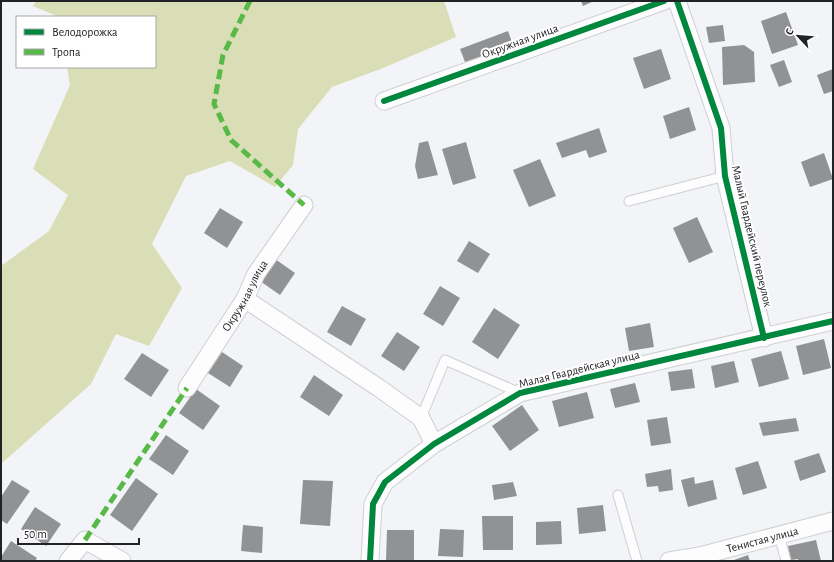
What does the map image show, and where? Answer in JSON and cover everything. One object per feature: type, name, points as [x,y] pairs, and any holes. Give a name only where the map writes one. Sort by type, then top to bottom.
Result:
[{"type":"street","name":"Окружная улица","points":[[384,102],[664,1]]},
{"type":"street","name":"Малый Гвардейский переулок","points":[[678,1],[721,128],[725,176],[764,338]]},
{"type":"street","name":"Окружная улица","points":[[187,388],[245,299],[256,274],[304,205]]},
{"type":"street","points":[[245,299],[379,388],[421,418],[434,444]]},
{"type":"street","name":"Малая Гвардейская улица","points":[[370,561],[373,504],[385,482],[434,444],[520,393],[833,321]]},
{"type":"street","name":"Тенистая улица","points":[[669,561],[700,556],[779,535],[832,525]]},
{"type":"street","points":[[68,561],[85,540],[122,561]]},
{"type":"lane","points":[[629,200],[725,176]]},
{"type":"lane","points":[[421,418],[445,360],[520,393]]},
{"type":"lane","points":[[618,495],[637,561]]},
{"type":"lane","points":[[779,535],[786,561]]},
{"type":"green space","points":[[36,1],[444,1],[456,37],[383,68],[332,87],[298,129],[293,165],[275,187],[230,161],[186,176],[152,244],[182,288],[149,346],[116,334],[91,384],[1,464],[1,266],[49,231],[68,195],[33,169],[70,85],[67,68],[156,68],[156,16],[57,16],[33,6]]},
{"type":"building","points":[[581,1],[594,1],[583,6]]},
{"type":"building","points":[[786,12],[798,45],[772,54],[761,21]]},
{"type":"building","points":[[723,25],[725,41],[709,43],[706,27]]},
{"type":"building","points":[[508,31],[513,45],[465,62],[460,49]]},
{"type":"building","points":[[744,45],[754,52],[755,82],[723,85],[722,47]]},
{"type":"building","points":[[661,49],[671,79],[644,89],[633,58]]},
{"type":"building","points":[[784,60],[792,82],[779,87],[770,65]]},
{"type":"building","points":[[833,69],[833,91],[824,94],[817,75]]},
{"type":"building","points":[[689,107],[696,130],[670,139],[663,116]]},
{"type":"building","points":[[599,128],[607,152],[589,158],[586,150],[562,158],[556,143]]},
{"type":"building","points":[[428,141],[438,175],[418,179],[415,166],[419,143]]},
{"type":"building","points":[[466,142],[476,178],[453,185],[442,149]]},
{"type":"building","points":[[824,153],[833,179],[810,187],[801,162]]},
{"type":"building","points":[[540,159],[556,196],[529,207],[513,170]]},
{"type":"building","points":[[220,208],[243,222],[227,248],[204,233]]},
{"type":"building","points":[[697,217],[713,252],[689,263],[673,228]]},
{"type":"building","points":[[469,241],[490,254],[478,273],[457,261]]},
{"type":"building","points":[[275,259],[295,273],[280,295],[260,281]]},
{"type":"building","points":[[440,286],[460,298],[443,326],[423,314]]},
{"type":"building","points":[[342,306],[366,319],[351,346],[327,332]]},
{"type":"building","points":[[494,308],[520,325],[498,359],[472,342]]},
{"type":"building","points":[[650,323],[654,347],[629,351],[625,328]]},
{"type":"building","points":[[397,332],[420,347],[404,371],[381,356]]},
{"type":"building","points":[[824,339],[831,368],[803,375],[796,346]]},
{"type":"building","points":[[781,351],[789,379],[759,387],[751,359]]},
{"type":"building","points":[[222,352],[243,366],[230,387],[208,373]]},
{"type":"building","points":[[142,353],[169,370],[151,397],[124,379]]},
{"type":"building","points":[[734,361],[739,382],[715,388],[711,366]]},
{"type":"building","points":[[692,369],[695,388],[671,391],[668,372]]},
{"type":"building","points":[[314,375],[343,395],[329,416],[300,397]]},
{"type":"building","points":[[635,383],[640,402],[615,408],[610,389]]},
{"type":"building","points":[[196,389],[220,406],[203,430],[179,413]]},
{"type":"building","points":[[587,392],[594,418],[559,427],[552,401]]},
{"type":"building","points":[[522,405],[539,430],[510,451],[492,426]]},
{"type":"building","points":[[667,417],[671,443],[651,446],[647,420]]},
{"type":"building","points":[[796,418],[799,431],[763,436],[759,423]]},
{"type":"building","points":[[166,435],[189,451],[173,475],[149,459]]},
{"type":"building","points":[[819,453],[826,472],[800,481],[794,461]]},
{"type":"building","points":[[758,461],[767,488],[743,495],[735,468]]},
{"type":"building","points":[[671,469],[673,490],[659,492],[658,486],[647,487],[645,474]]},
{"type":"building","points":[[694,477],[695,484],[713,480],[717,499],[688,507],[681,480]]},
{"type":"building","points":[[136,478],[158,494],[132,531],[110,515]]},
{"type":"building","points":[[12,480],[30,491],[7,524],[1,520],[1,497]]},
{"type":"building","points":[[303,480],[333,481],[330,526],[300,524]]},
{"type":"building","points":[[513,482],[517,496],[494,500],[492,485]]},
{"type":"building","points":[[603,505],[606,531],[579,534],[577,508]]},
{"type":"building","points":[[35,507],[61,524],[46,546],[21,529]]},
{"type":"building","points":[[482,516],[513,516],[513,550],[483,550]]},
{"type":"building","points":[[561,521],[562,544],[536,545],[536,522]]},
{"type":"building","points":[[243,525],[263,527],[262,553],[241,551]]},
{"type":"building","points":[[440,529],[464,530],[463,557],[438,556]]},
{"type":"building","points":[[387,530],[414,530],[414,561],[386,561]]},
{"type":"building","points":[[816,540],[821,561],[798,561],[798,559],[791,560],[788,546]]},
{"type":"building","points":[[11,541],[37,558],[35,561],[1,561],[1,557]]},
{"type":"building","points":[[748,555],[750,561],[731,561]]},
{"type":"marked path","points":[[250,1],[223,55],[214,104],[231,140],[304,205]]},
{"type":"marked path","points":[[85,540],[187,388]]},
{"type":"cycle path","points":[[384,101],[664,1]]},
{"type":"cycle path","points":[[677,1],[721,128],[725,176],[764,338]]},
{"type":"cycle path","points":[[370,561],[373,504],[385,482],[434,444],[520,393],[833,321]]}]
